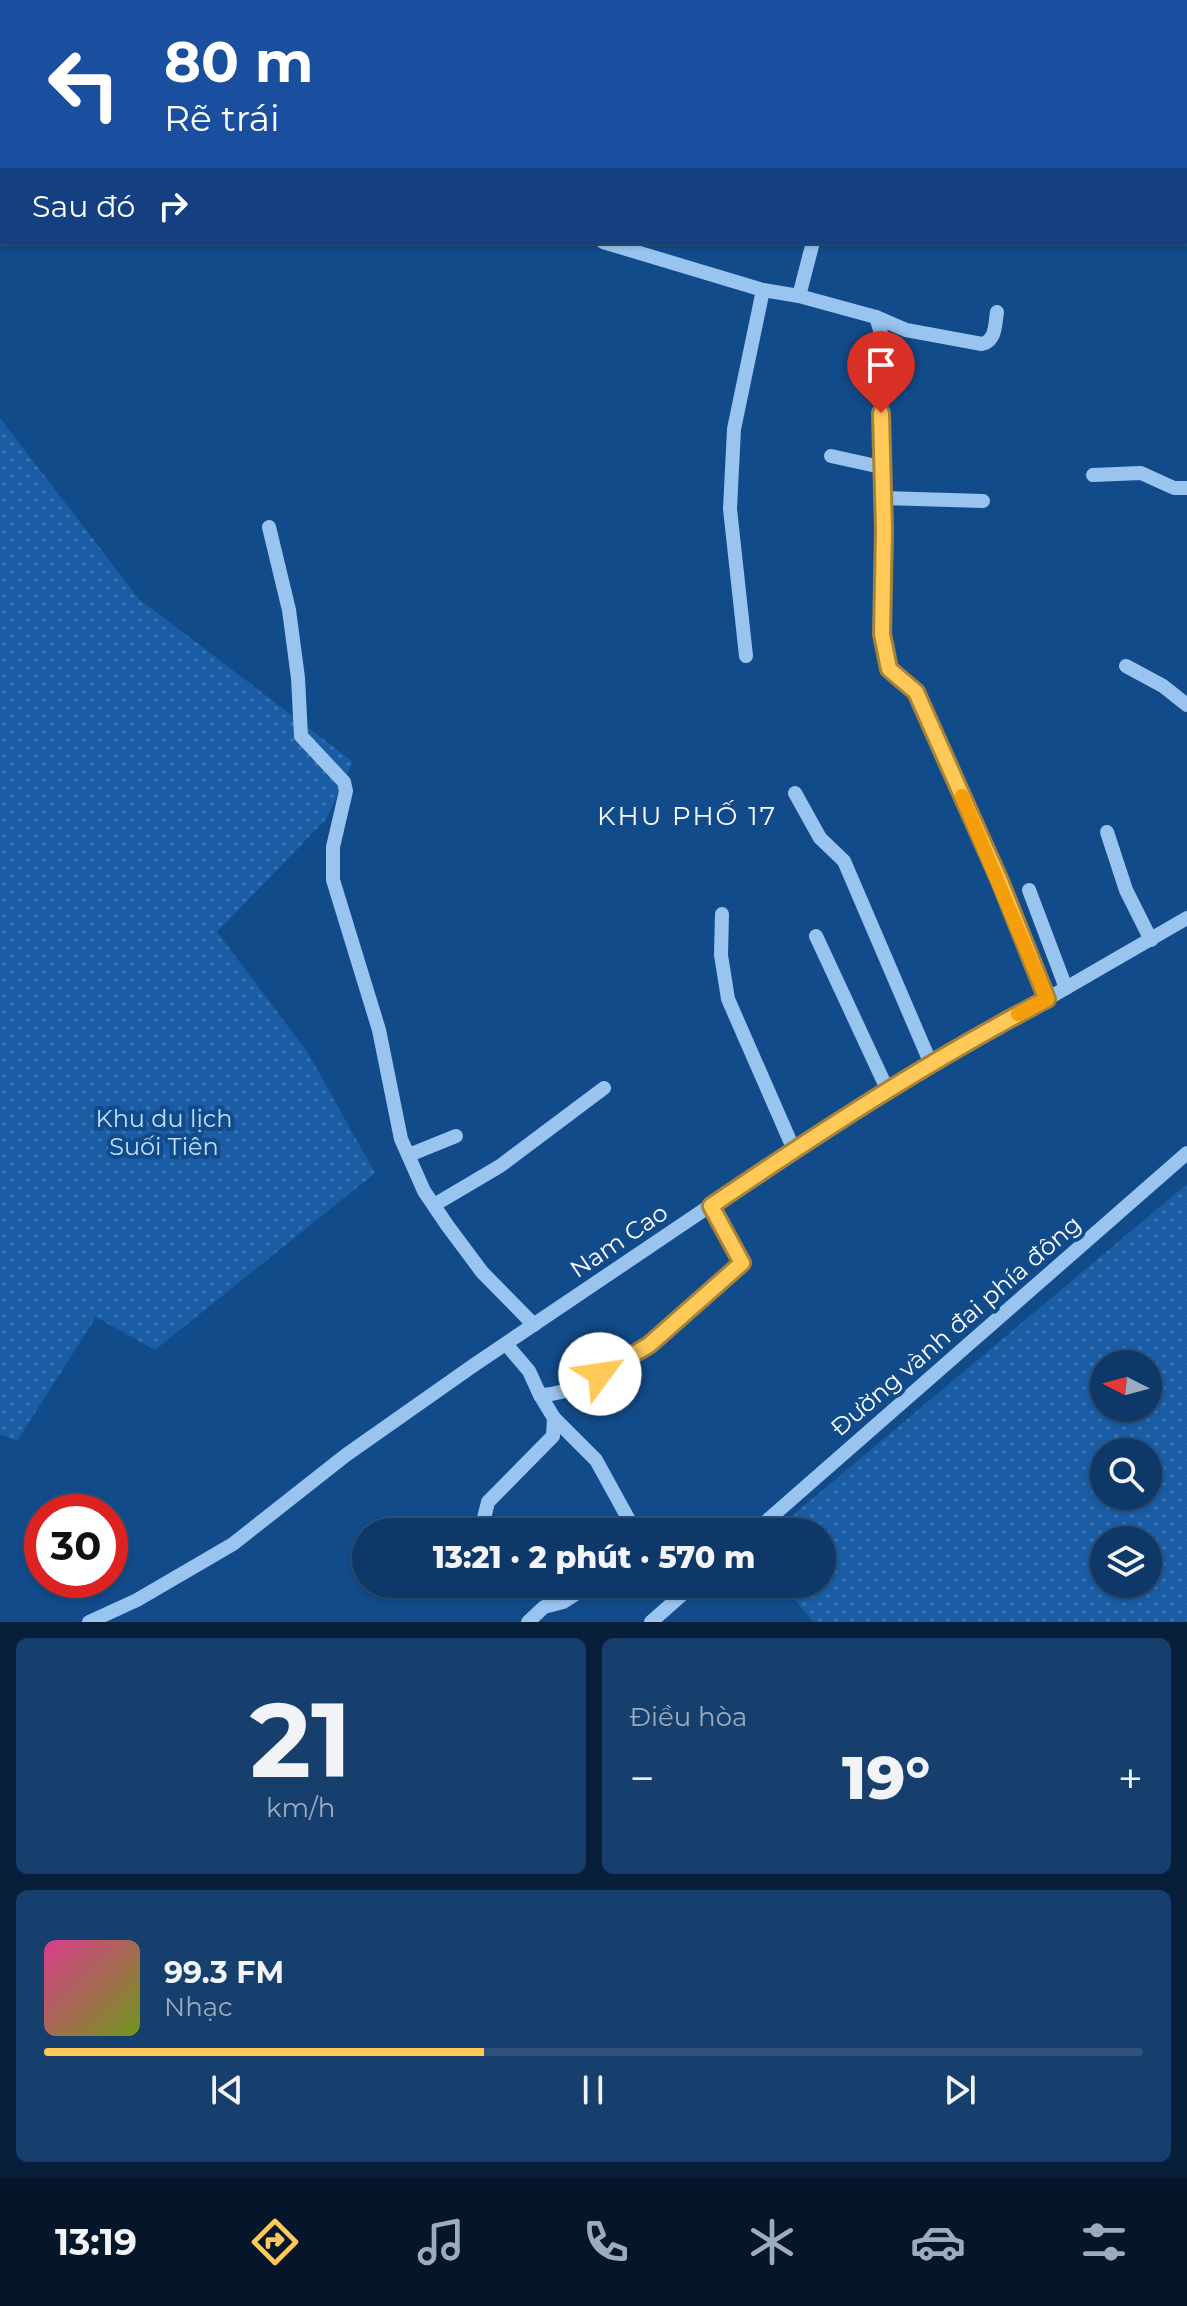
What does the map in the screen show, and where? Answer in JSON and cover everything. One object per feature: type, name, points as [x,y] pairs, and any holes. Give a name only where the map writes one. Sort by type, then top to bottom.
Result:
[{"type":"street","points":[[610,244],[763,290],[799,296],[876,317],[906,330],[982,344],[992,338],[997,312]]},
{"type":"street","points":[[799,296],[812,244]]},
{"type":"street","points":[[746,656],[730,509],[734,429],[763,290]]},
{"type":"street","points":[[876,317],[881,333],[882,634],[889,669],[916,692],[1000,881],[1047,999]]},
{"type":"street","points":[[831,456],[881,467]]},
{"type":"street","points":[[1093,475],[1141,473],[1174,488],[1187,488]]},
{"type":"street","points":[[883,498],[983,501]]},
{"type":"street","points":[[269,527],[289,610],[298,678],[301,736],[344,782],[344,799],[333,847],[333,880],[375,1017],[401,1139],[424,1191],[434,1205],[482,1272],[534,1325]]},
{"type":"street","points":[[1126,666],[1163,686],[1187,705]]},
{"type":"street","points":[[795,793],[820,838],[844,861],[931,1064]]},
{"type":"street","points":[[1107,832],[1126,890],[1151,940]]},
{"type":"street","points":[[1029,890],[1066,988]]},
{"type":"street","points":[[722,914],[721,955],[728,999],[794,1150]]},
{"type":"street","name":"Nam Cao","points":[[89,1622],[137,1600],[233,1544],[346,1455],[794,1150],[971,1038],[1047,999],[1187,918]]},
{"type":"street","points":[[816,936],[888,1091]]},
{"type":"street","points":[[434,1205],[500,1166],[604,1088]]},
{"type":"street","points":[[409,1155],[456,1136]]},
{"type":"street","name":"Đường vành đai phía đông","points":[[770,1518],[1187,1153]]},
{"type":"street","points":[[540,1395],[556,1395],[575,1389],[649,1345],[742,1263],[711,1206]]},
{"type":"street","points":[[506,1344],[529,1371],[554,1418],[596,1460],[628,1518]]},
{"type":"street","points":[[484,1518],[488,1502],[553,1436],[554,1418]]},
{"type":"street","points":[[528,1622],[544,1607],[569,1598]]},
{"type":"street","points":[[651,1622],[678,1598]]},
{"type":"green space","name":"Khu du lịch Suối Tiên","points":[[0,418],[139,599],[353,762],[326,819],[217,932],[308,1053],[375,1173],[155,1350],[96,1317],[17,1441],[0,1434]]},
{"type":"green space","points":[[1187,1184],[1187,1622],[813,1622],[793,1598],[836,1598],[836,1518],[790,1518]]},
{"type":"slow traffic","points":[[962,796],[1047,999],[1018,1014]]},
{"type":"district","name":"KHU PHỐ 17","points":[[687,816]]},
{"type":"route","points":[[600,1374],[649,1345],[742,1263],[711,1206],[809,1139],[971,1038],[1047,999],[1000,881],[916,692],[889,669],[882,634],[884,530],[881,413]]}]
